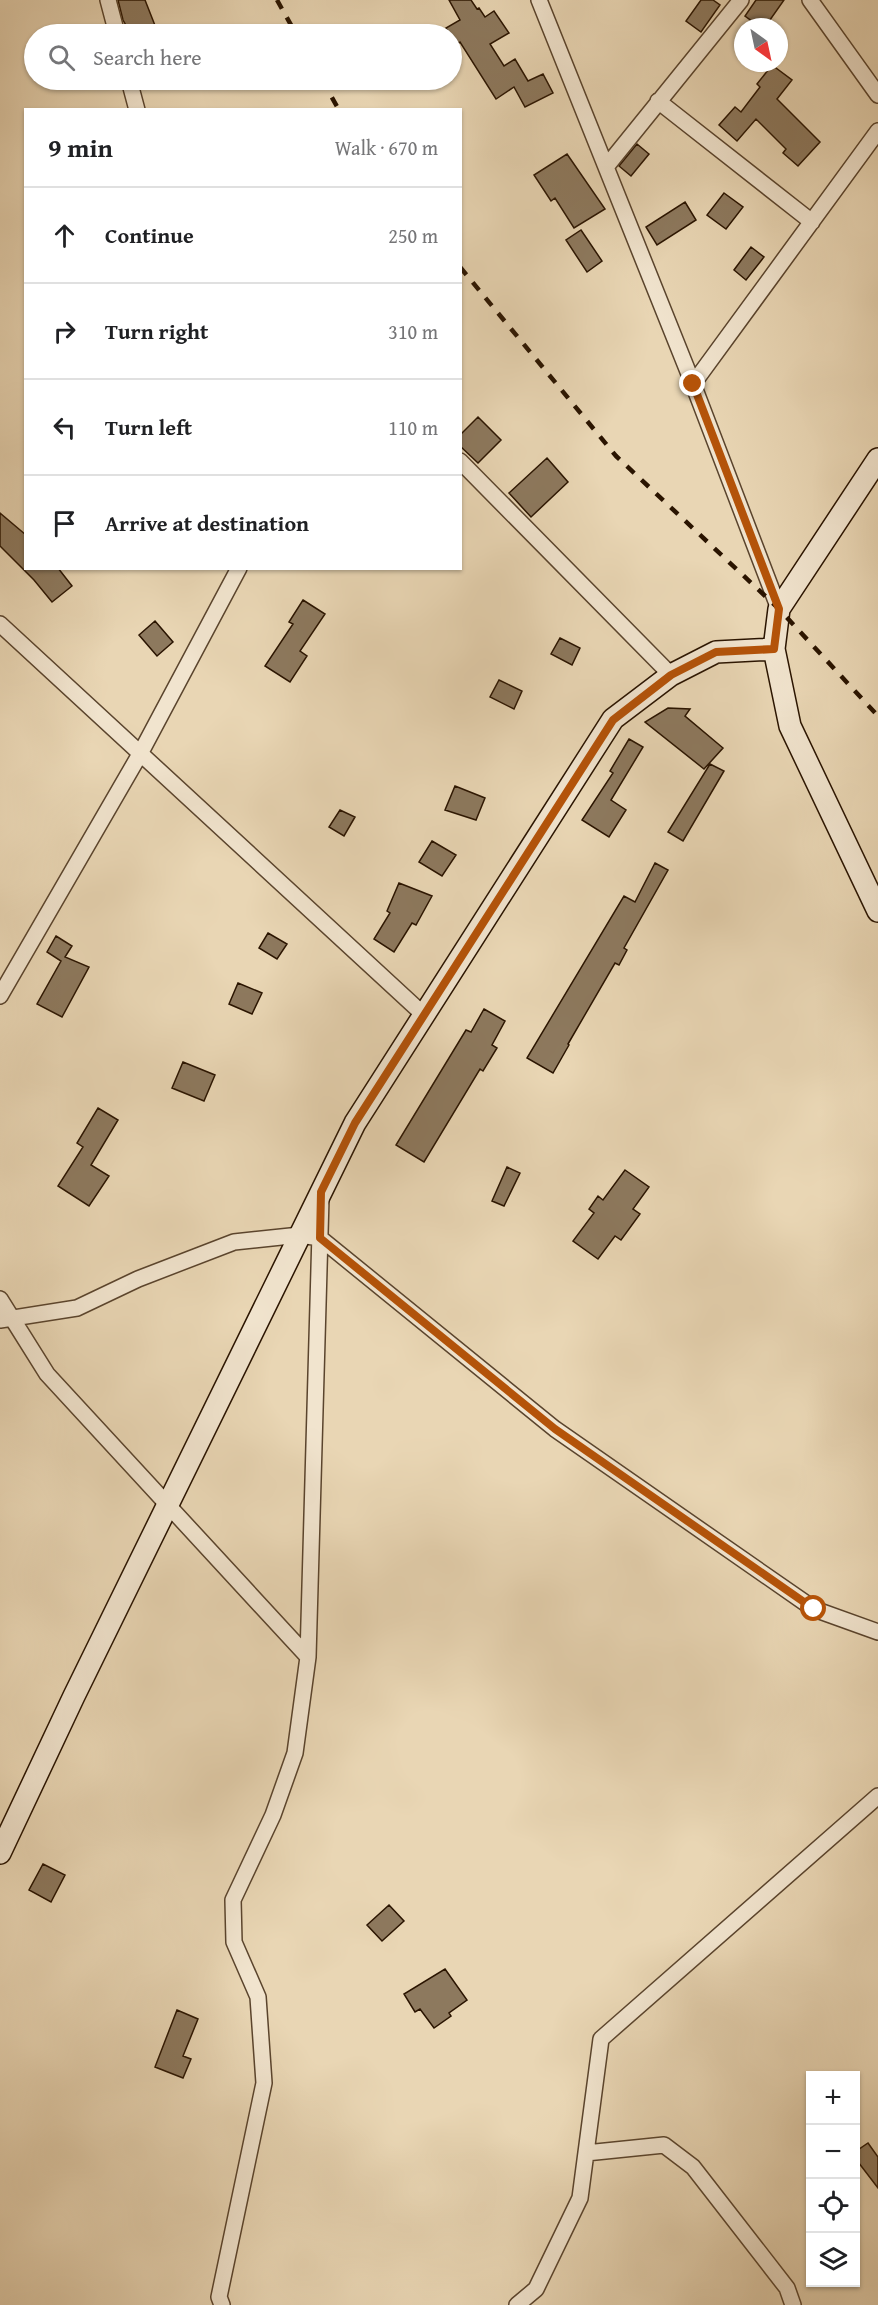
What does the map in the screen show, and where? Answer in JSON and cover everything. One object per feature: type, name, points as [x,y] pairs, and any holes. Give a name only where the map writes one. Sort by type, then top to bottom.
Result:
[{"type":"main road","points":[[878,459],[779,609],[774,649],[790,726],[878,911]]},
{"type":"main road","points":[[0,1853],[168,1505],[310,1236],[321,1192],[355,1123],[613,720],[671,675],[716,652],[774,649]]},
{"type":"street","points":[[108,0],[114,24]]},
{"type":"street","points":[[539,0],[693,384],[779,609]]},
{"type":"street","points":[[606,167],[741,0]]},
{"type":"street","points":[[810,0],[878,95]]},
{"type":"street","points":[[132,90],[136,108]]},
{"type":"street","points":[[658,101],[812,222]]},
{"type":"street","points":[[693,384],[878,131]]},
{"type":"street","points":[[462,463],[671,675]]},
{"type":"street","points":[[0,996],[140,754],[238,570]]},
{"type":"street","points":[[0,624],[424,1015]]},
{"type":"street","points":[[6,1320],[77,1308],[138,1279],[234,1242],[310,1236],[555,1429],[814,1609],[878,1632]]},
{"type":"street","points":[[222,2305],[219,2297],[264,2083],[258,1997],[234,1942],[233,1900],[273,1815],[295,1753],[308,1657],[310,1236]]},
{"type":"street","points":[[0,1299],[6,1320],[47,1374],[308,1657]]},
{"type":"street","points":[[517,2305],[536,2289],[580,2198],[601,2039],[878,1796]]},
{"type":"street","points":[[586,2153],[664,2145],[693,2166],[787,2288],[793,2305]]},
{"type":"building","points":[[118,0],[145,0],[154,24],[125,24]]},
{"type":"building","points":[[449,0],[471,0],[485,17],[494,11],[509,33],[490,44],[504,66],[515,59],[528,81],[543,74],[553,93],[525,107],[514,87],[496,99],[462,45],[462,24],[453,24],[460,20]]},
{"type":"building","points":[[701,0],[713,0],[720,5],[701,32],[686,21]]},
{"type":"building","points":[[756,0],[784,0],[771,18],[745,16]]},
{"type":"building","points":[[766,72],[781,72],[792,80],[777,99],[820,142],[798,166],[783,153],[786,149],[756,119],[737,141],[719,125],[735,107],[741,112],[760,87],[757,84]]},
{"type":"building","points":[[637,144],[649,154],[631,176],[619,166]]},
{"type":"building","points":[[567,154],[605,209],[574,228],[555,198],[551,201],[534,175]]},
{"type":"building","points":[[724,193],[743,207],[726,229],[707,215]]},
{"type":"building","points":[[685,202],[696,220],[657,245],[646,227]]},
{"type":"building","points":[[581,230],[602,261],[587,272],[566,240]]},
{"type":"building","points":[[751,247],[764,257],[746,280],[734,270]]},
{"type":"building","points":[[478,417],[501,440],[478,463],[462,448],[462,433]]},
{"type":"building","points":[[547,458],[568,482],[531,517],[509,493]]},
{"type":"building","points":[[0,513],[24,533],[24,570],[0,546]]},
{"type":"building","points":[[24,570],[60,570],[72,586],[52,602]]},
{"type":"building","points":[[303,600],[325,614],[300,651],[307,656],[290,682],[265,666],[293,624],[289,622]]},
{"type":"building","points":[[155,621],[173,642],[157,656],[139,635]]},
{"type":"building","points":[[560,638],[580,648],[572,665],[551,654]]},
{"type":"building","points":[[499,680],[522,691],[514,709],[490,697]]},
{"type":"building","points":[[668,708],[690,709],[685,716],[723,748],[704,769],[645,722]]},
{"type":"building","points":[[629,739],[643,747],[611,800],[626,810],[609,837],[582,820],[613,773],[610,771]]},
{"type":"building","points":[[710,764],[724,771],[683,841],[668,832]]},
{"type":"building","points":[[455,786],[485,798],[476,820],[445,810]]},
{"type":"building","points":[[340,810],[355,817],[344,836],[329,827]]},
{"type":"building","points":[[432,841],[456,855],[442,876],[419,862]]},
{"type":"building","points":[[655,863],[668,870],[624,948],[627,950],[619,965],[615,963],[553,1073],[527,1058],[624,896],[635,902]]},
{"type":"building","points":[[399,883],[432,896],[416,925],[412,923],[394,952],[374,939],[390,913],[387,911]]},
{"type":"building","points":[[268,933],[287,944],[277,959],[259,948]]},
{"type":"building","points":[[56,936],[72,946],[65,957],[89,967],[62,1017],[37,1004],[61,961],[47,952]]},
{"type":"building","points":[[238,983],[262,993],[252,1014],[229,1004]]},
{"type":"building","points":[[484,1009],[505,1021],[492,1045],[497,1048],[483,1071],[480,1069],[424,1162],[396,1145],[466,1030],[471,1032]]},
{"type":"building","points":[[183,1062],[215,1075],[204,1101],[172,1088]]},
{"type":"building","points":[[98,1108],[118,1120],[91,1165],[109,1176],[89,1206],[58,1186],[83,1147],[77,1143]]},
{"type":"building","points":[[507,1167],[520,1173],[504,1206],[492,1201]]},
{"type":"building","points":[[625,1170],[649,1187],[633,1209],[640,1214],[621,1240],[615,1236],[598,1259],[573,1241],[594,1213],[589,1209],[598,1196],[603,1200]]},
{"type":"building","points":[[43,1864],[65,1875],[51,1902],[29,1890]]},
{"type":"building","points":[[389,1905],[404,1921],[382,1941],[367,1925]]},
{"type":"building","points":[[445,1969],[467,2000],[449,2013],[451,2016],[434,2028],[420,2009],[415,2012],[404,1994]]},
{"type":"building","points":[[177,2010],[198,2019],[183,2056],[191,2059],[183,2078],[155,2067]]},
{"type":"building","points":[[868,2143],[878,2157],[878,2188],[860,2165],[860,2149]]},
{"type":"railway","points":[[277,0],[290,24]]},
{"type":"railway","points":[[328,90],[338,108]]},
{"type":"railway","points":[[462,269],[616,456],[779,609],[878,716]]},
{"type":"route","points":[[693,384],[779,609],[774,649],[716,652],[671,675],[613,720],[355,1123],[321,1192],[320,1238],[555,1429],[814,1609]]}]
